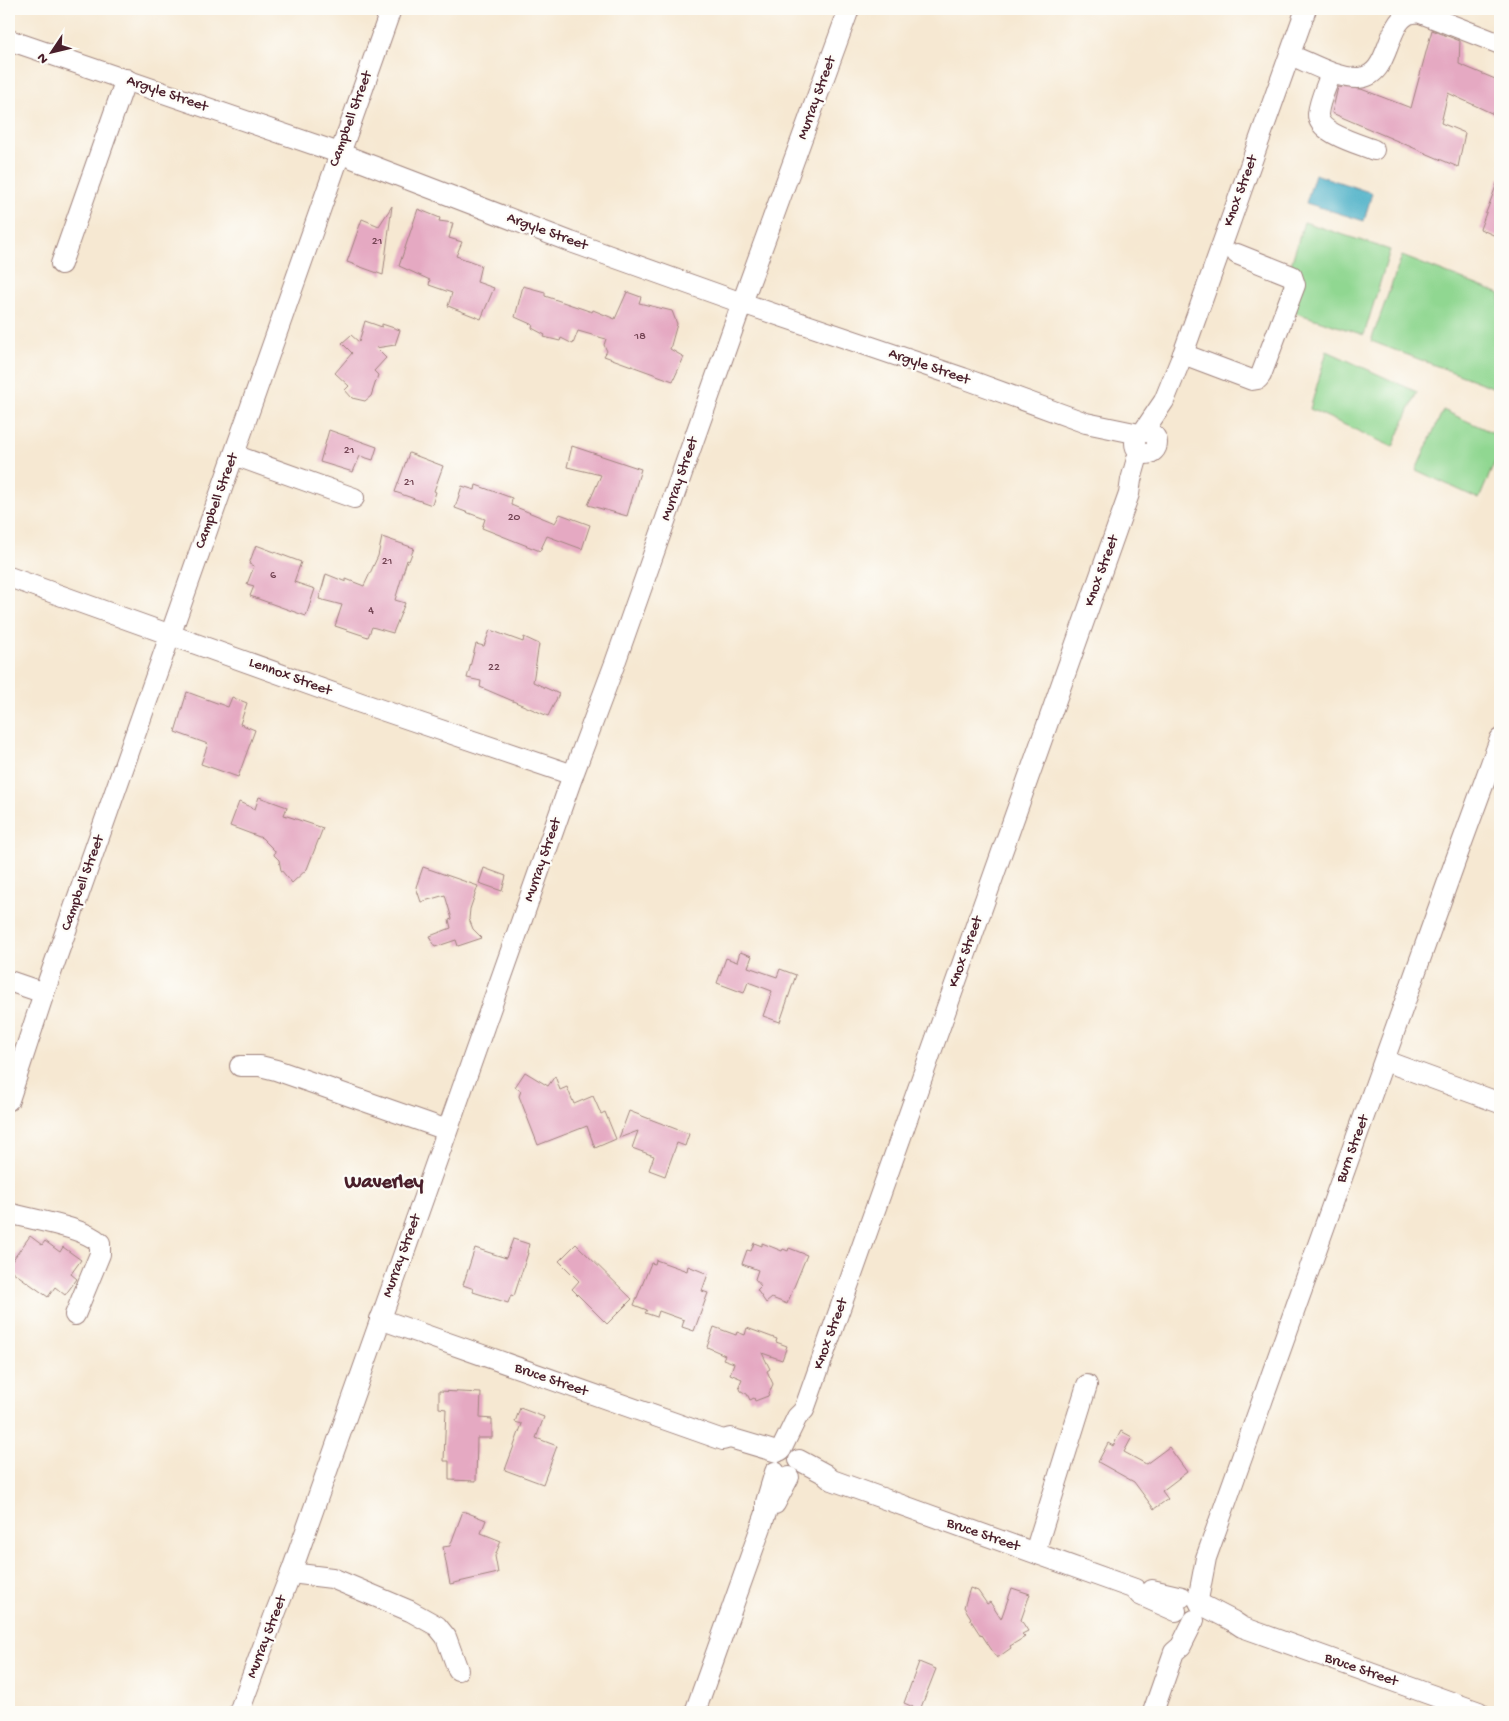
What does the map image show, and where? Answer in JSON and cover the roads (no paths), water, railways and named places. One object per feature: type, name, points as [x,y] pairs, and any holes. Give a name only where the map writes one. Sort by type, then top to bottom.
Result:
[{"type":"street","name":"Campbell Street","points":[[9,1100],[44,993],[169,635],[391,9]]},
{"type":"street","name":"Murray Street","points":[[239,1712],[274,1614],[292,1573],[573,775],[615,663],[742,303],[849,9]]},
{"type":"street","name":"Knox Street","points":[[695,1712],[766,1513],[766,1502],[786,1464],[797,1417],[804,1410],[1129,494],[1131,480],[1143,444],[1164,401],[1183,354],[1306,9]]},
{"type":"street","points":[[1290,55],[1332,73],[1358,78],[1370,76],[1378,68],[1400,21],[1408,14],[1418,12],[1500,44]]},
{"type":"street","name":"Argyle Street","points":[[9,40],[339,153],[571,242],[742,303],[963,378],[1143,444]]},
{"type":"street","points":[[1332,73],[1321,101],[1318,115],[1321,124],[1327,130],[1374,150]]},
{"type":"street","points":[[60,264],[126,80]]},
{"type":"street","points":[[1183,354],[1252,380],[1262,375],[1295,285],[1292,276],[1237,254]]},
{"type":"street","points":[[234,456],[354,498]]},
{"type":"street","name":"Lennox Street","points":[[9,578],[361,703],[573,775]]},
{"type":"street","name":"Burn Street","points":[[1153,1712],[1174,1652],[1172,1644],[1189,1607],[1500,739]]},
{"type":"street","points":[[9,981],[44,993]]},
{"type":"street","points":[[1385,1062],[1500,1103]]},
{"type":"street","points":[[240,1066],[260,1066],[276,1070],[447,1130]]},
{"type":"street","points":[[9,1213],[69,1228],[95,1238],[100,1243],[100,1254],[75,1315]]},
{"type":"street","name":"Bruce Street","points":[[380,1319],[723,1440],[730,1438],[823,1482],[832,1480],[1135,1589],[1142,1588],[1189,1607],[1234,1621],[1242,1627],[1480,1712]]},
{"type":"street","points":[[1034,1552],[1087,1385]]},
{"type":"street","points":[[292,1573],[332,1578],[410,1611],[436,1626],[446,1637],[458,1670]]},
{"type":"water","points":[[1315,174],[1372,193],[1364,221],[1306,203]]},
{"type":"district","name":"Waverley","points":[[384,1183]]}]
